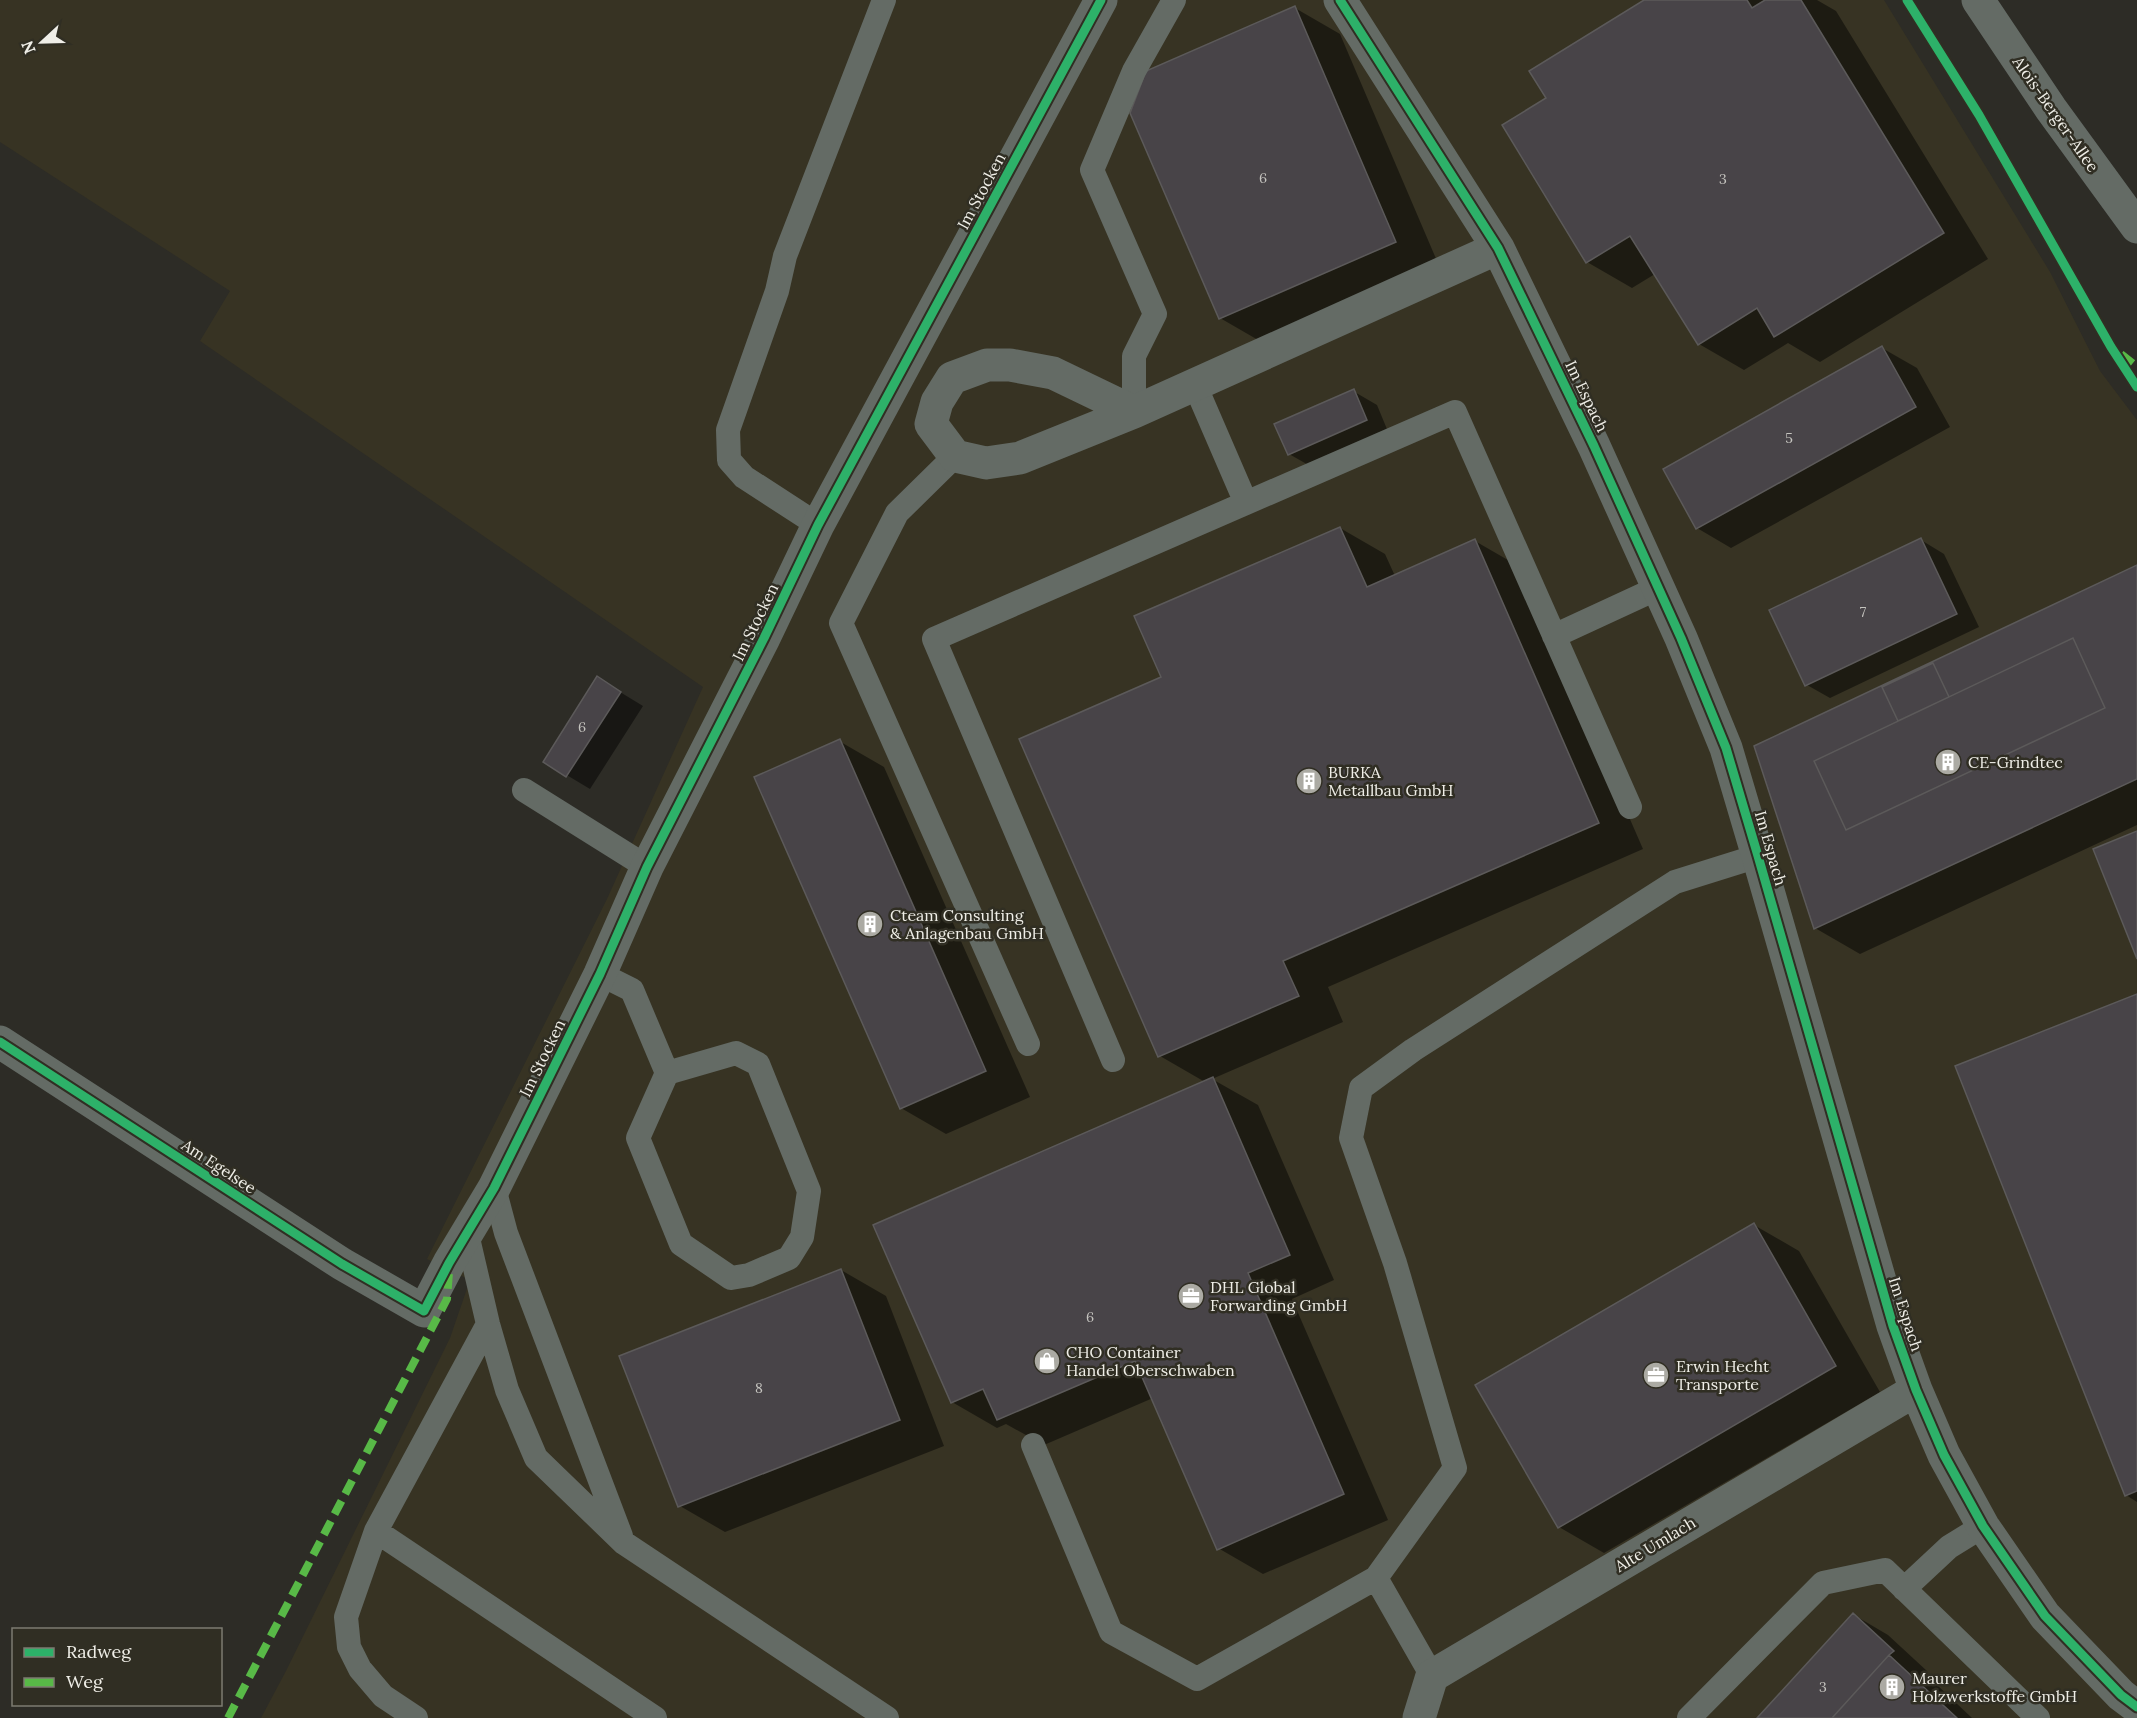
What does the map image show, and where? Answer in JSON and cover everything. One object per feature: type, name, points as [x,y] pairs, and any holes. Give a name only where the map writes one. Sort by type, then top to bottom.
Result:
[{"type":"street","name":"Im Stocken","points":[[424,1311],[449,1263],[494,1188],[600,974],[647,867],[764,638],[818,525],[1101,0]]},
{"type":"street","name":"Im Espach","points":[[1340,0],[1498,248],[1660,587],[1725,748],[1893,1326],[1916,1390],[1944,1455],[1983,1526],[2045,1616],[2121,1695],[2137,1707]]},
{"type":"street","name":"Alois-Berger-Allee","points":[[1978,0],[2051,109],[2137,227]]},
{"type":"street","points":[[1134,412],[1053,373],[1010,365],[987,365],[952,378],[937,402],[931,424],[955,456],[986,463],[1020,458],[1134,412],[1196,385],[1498,248]]},
{"type":"street","name":"Am Egelsee","points":[[0,1042],[342,1264],[424,1311]]},
{"type":"street","name":"Alte Umlach","points":[[1432,1676],[1916,1390]]},
{"type":"street","points":[[1419,1718],[1432,1676]]},
{"type":"lane","points":[[818,525],[744,477],[729,460],[728,430],[777,291],[785,256],[884,0]]},
{"type":"lane","points":[[1134,412],[1134,356],[1155,314],[1092,170],[1134,72],[1174,0]]},
{"type":"lane","points":[[1196,385],[1246,504]]},
{"type":"lane","points":[[1113,1060],[934,639],[1455,412],[1630,807]]},
{"type":"lane","points":[[955,456],[897,513],[841,623],[1028,1044]]},
{"type":"lane","points":[[1554,636],[1660,587]]},
{"type":"lane","points":[[524,790],[647,867]]},
{"type":"lane","points":[[1032,1445],[1111,1632],[1197,1679],[1376,1578],[1455,1468],[1395,1263],[1351,1138],[1361,1088],[1413,1050],[1675,882],[1758,856]]},
{"type":"lane","points":[[600,974],[632,990],[668,1073],[638,1138],[681,1244],[730,1278],[749,1275],[789,1258],[802,1238],[810,1191],[758,1064],[736,1053],[668,1073]]},
{"type":"lane","points":[[494,1188],[506,1233],[624,1544]]},
{"type":"lane","points":[[467,1234],[488,1324],[507,1390],[536,1458],[624,1544],[886,1718]]},
{"type":"lane","points":[[416,1718],[383,1696],[360,1669],[349,1647],[346,1617],[376,1531],[488,1324]]},
{"type":"lane","points":[[1904,1589],[1949,1547],[1983,1526]]},
{"type":"lane","points":[[376,1531],[655,1718]]},
{"type":"lane","points":[[1689,1718],[1824,1583],[1885,1570],[2038,1718]]},
{"type":"lane","points":[[1376,1578],[1432,1676]]},
{"type":"shaded area","points":[[0,0],[1884,0],[2050,272],[2100,371],[2137,420],[2137,1718],[261,1718],[450,1338],[470,1280],[427,1259],[607,899],[703,687],[200,341],[230,291],[0,142]]},
{"type":"building","points":[[1644,0],[1747,0],[1752,8],[1765,0],[1801,0],[1944,233],[1774,337],[1757,308],[1698,345],[1630,236],[1586,263],[1502,125],[1546,98],[1529,71]]},
{"type":"building","points":[[1295,6],[1396,242],[1219,319],[1130,113],[1146,71]]},
{"type":"building","points":[[1882,346],[1916,407],[1696,529],[1663,469]]},
{"type":"building","points":[[1354,389],[1367,420],[1288,455],[1274,424]]},
{"type":"building","name":"BURKA Metallbau GmbH","points":[[1340,527],[1367,587],[1475,539],[1599,823],[1283,961],[1299,996],[1158,1057],[1019,739],[1161,677],[1134,616]]},
{"type":"building","points":[[1921,538],[1957,614],[1805,686],[1769,610]]},
{"type":"building","name":"CE-Grindtec","points":[[2137,565],[2137,779],[1814,929],[1754,746]]},
{"type":"building","points":[[2073,638],[2105,708],[1846,830],[1814,761]]},
{"type":"building","points":[[1933,663],[1949,697],[1898,721],[1882,687]]},
{"type":"building","points":[[597,676],[621,692],[566,777],[543,762]]},
{"type":"building","name":"Cteam Consulting & Anlagenbau GmbH","points":[[840,739],[986,1071],[900,1109],[754,777]]},
{"type":"building","points":[[2137,831],[2137,959],[2093,849]]},
{"type":"building","points":[[2137,994],[2137,1491],[2125,1496],[1955,1066]]},
{"type":"building","points":[[1213,1077],[1290,1255],[1248,1273],[1344,1494],[1217,1550],[1135,1361],[997,1420],[983,1389],[951,1403],[873,1225]]},
{"type":"building","name":"Erwin Hecht Transporte","points":[[1754,1223],[1836,1366],[1558,1528],[1475,1385]]},
{"type":"building","points":[[841,1269],[900,1420],[678,1507],[619,1356]]},
{"type":"building","points":[[1853,1613],[1894,1651],[1832,1718],[1757,1718]]},
{"type":"building","name":"Maurer Holzwerkstoffe GmbH","points":[[1889,1655],[1957,1718],[1832,1718]]},
{"type":"marked path","points":[[2121,354],[2137,367]]},
{"type":"marked path","points":[[228,1718],[447,1299],[449,1272]]},
{"type":"cycle path","points":[[0,1042],[342,1264],[424,1311],[449,1263],[494,1188],[600,974],[647,867],[764,638],[818,525],[1101,0]]},
{"type":"cycle path","points":[[1340,0],[1498,248],[1594,446],[1681,638],[1726,748],[1893,1326],[1916,1390],[1944,1455],[1983,1526],[2045,1616],[2121,1695],[2137,1707]]},
{"type":"cycle path","points":[[1907,0],[1979,115],[2111,347],[2137,387]]},
{"type":"place","name":"CE-Grindtec","points":[[1948,762]]},
{"type":"place","name":"BURKA Metallbau GmbH","points":[[1309,781]]},
{"type":"place","name":"Cteam Consulting & Anlagenbau GmbH","points":[[870,924]]},
{"type":"place","name":"DHL Global Forwarding GmbH","points":[[1191,1296]]},
{"type":"place","name":"CHO Container Handel Oberschwaben","points":[[1047,1361]]},
{"type":"place","name":"Erwin Hecht Transporte","points":[[1656,1375]]},
{"type":"place","name":"Maurer Holzwerkstoffe GmbH","points":[[1892,1687]]}]
